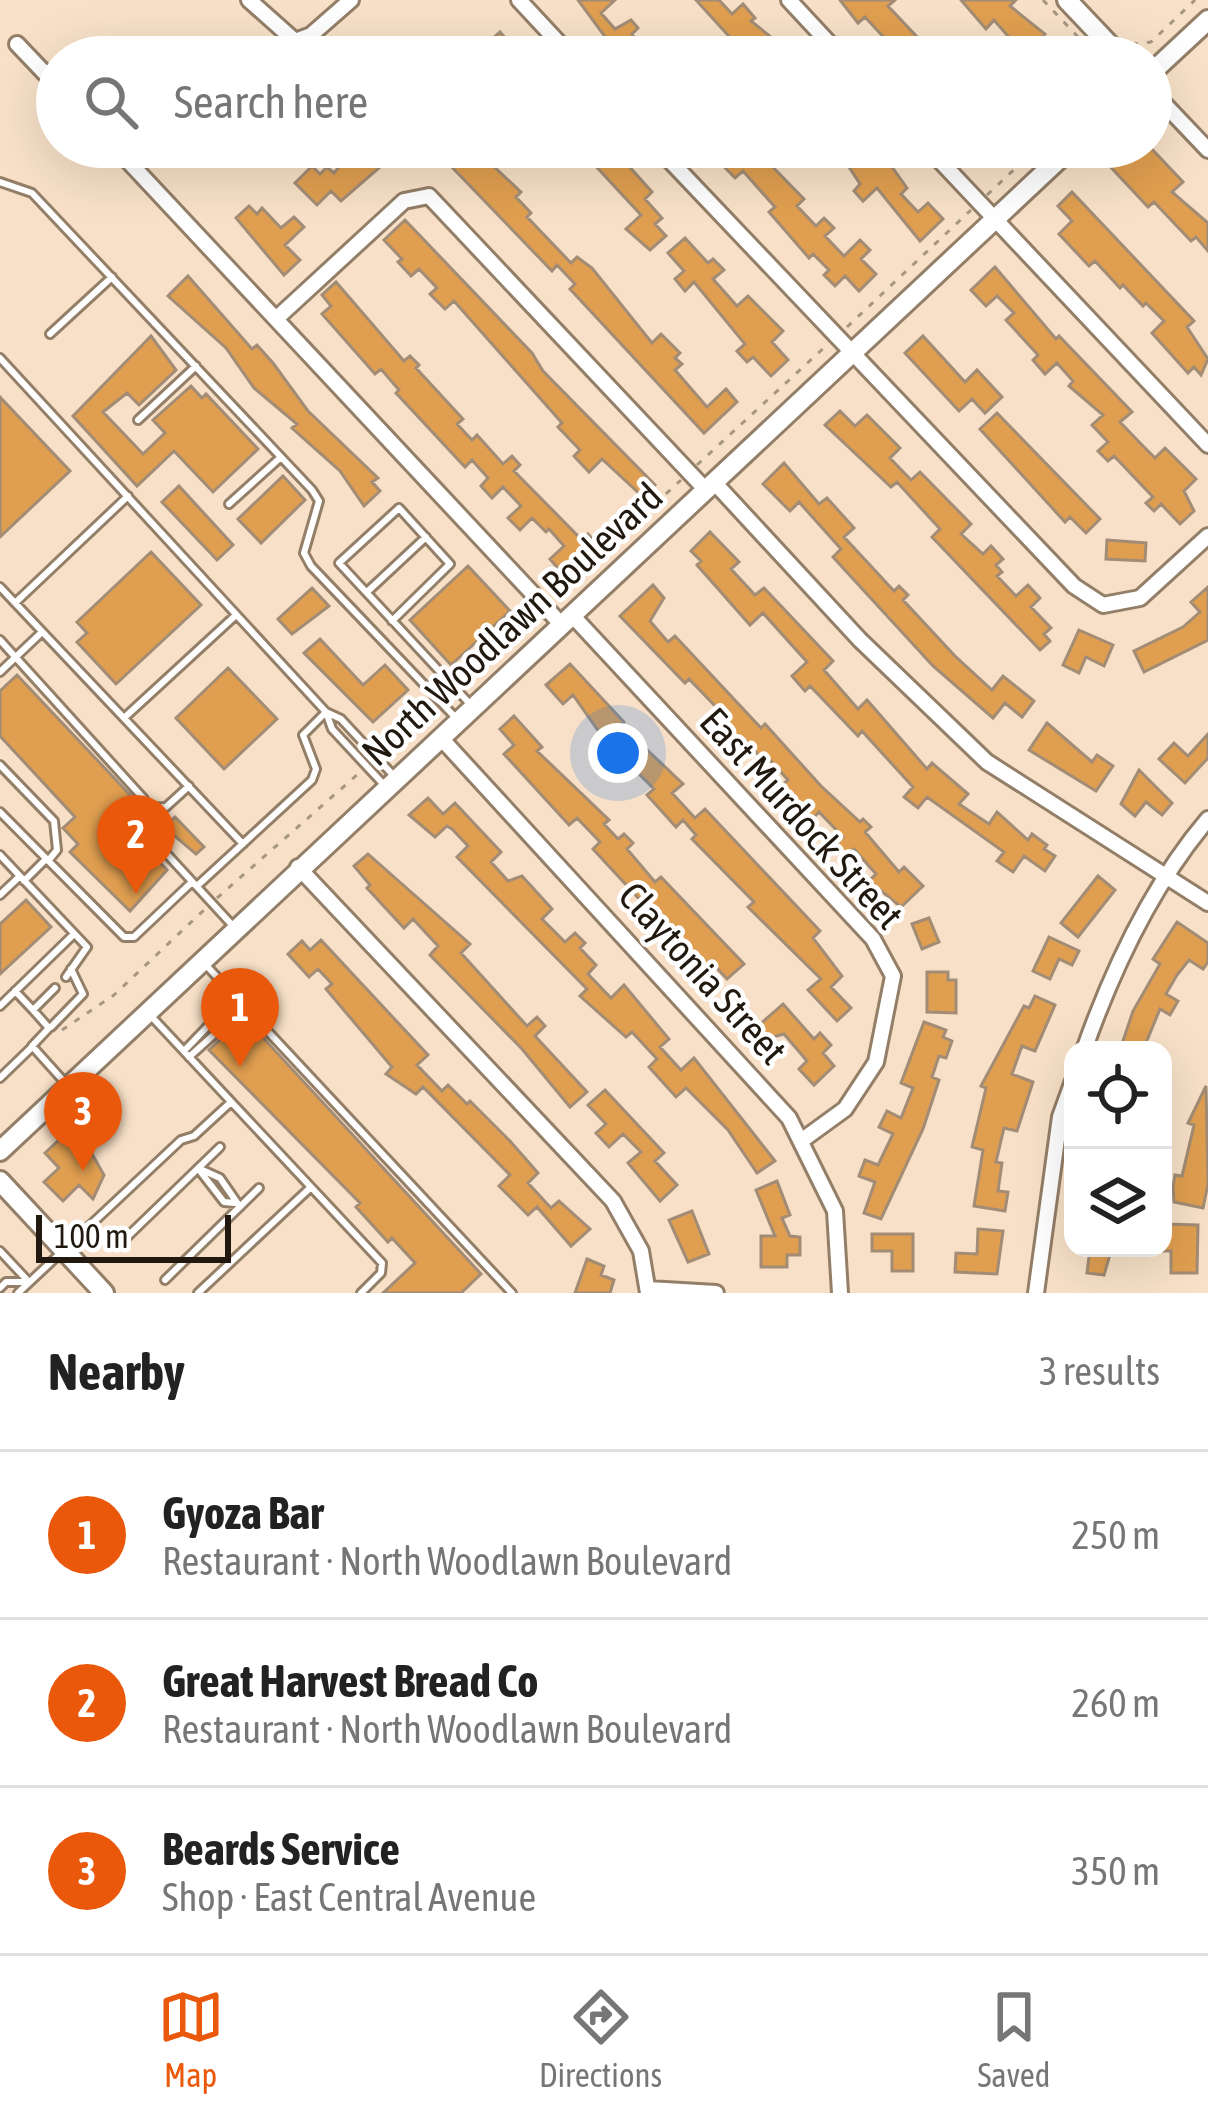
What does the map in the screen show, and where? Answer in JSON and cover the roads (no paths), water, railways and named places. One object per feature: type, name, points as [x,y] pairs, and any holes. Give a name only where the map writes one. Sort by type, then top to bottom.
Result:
[{"type":"main road","points":[[1067,0],[1101,36]]},
{"type":"main road","points":[[1172,54],[1208,20]]},
{"type":"main road","name":"North Woodlawn Boulevard","points":[[0,1151],[1049,168]]},
{"type":"main road","points":[[0,1181],[104,1293]]},
{"type":"street","points":[[249,0],[289,36]]},
{"type":"street","points":[[308,36],[351,0]]},
{"type":"street","points":[[519,0],[552,36]]},
{"type":"street","points":[[789,0],[822,36]]},
{"type":"street","points":[[17,44],[36,64]]},
{"type":"street","points":[[1172,112],[1208,150]]},
{"type":"street","name":"East Murdock Street","points":[[135,168],[542,604],[566,619],[873,939],[892,976],[876,1063],[845,1109],[801,1142]]},
{"type":"street","points":[[677,168],[1074,586],[1103,605],[1140,598],[1208,536]]},
{"type":"street","points":[[946,168],[1208,445]]},
{"type":"street","points":[[277,318],[404,201],[429,196],[689,472],[709,484],[987,762],[1208,903]]},
{"type":"street","name":"Claytonia Street","points":[[440,737],[789,1118],[835,1211],[839,1293]]},
{"type":"street","points":[[1087,1041],[1110,979],[1166,877],[1208,819]]},
{"type":"street","points":[[298,868],[613,1201],[641,1251],[648,1291],[716,1293]]},
{"type":"street","points":[[1036,1293],[1064,1107]]},
{"type":"lane","points":[[0,182],[32,193],[320,501],[304,553],[311,566],[438,699],[465,713]]},
{"type":"lane","points":[[50,334],[112,277]]},
{"type":"lane","points":[[0,358],[326,712],[341,719],[376,757],[391,783]]},
{"type":"lane","points":[[137,420],[196,366]]},
{"type":"lane","points":[[229,504],[281,457]]},
{"type":"lane","points":[[15,603],[128,496]]},
{"type":"lane","points":[[392,621],[450,564],[399,508],[339,563],[366,592],[392,621],[452,686],[465,713]]},
{"type":"lane","points":[[366,592],[426,537]]},
{"type":"lane","points":[[0,587],[243,844]]},
{"type":"lane","points":[[124,718],[236,614]]},
{"type":"lane","points":[[0,672],[42,632]]},
{"type":"lane","points":[[0,640],[144,799],[146,808]]},
{"type":"lane","points":[[326,712],[332,729],[367,766],[391,783]]},
{"type":"lane","points":[[0,812],[124,937],[134,937],[312,780],[316,770],[302,735],[326,712]]},
{"type":"lane","points":[[0,765],[55,821],[57,850],[0,895]]},
{"type":"lane","points":[[188,786],[166,807],[146,808],[139,817],[142,827],[236,929]]},
{"type":"lane","points":[[0,855],[87,947],[68,973],[83,994],[35,1049],[0,1078]]},
{"type":"lane","points":[[0,1006],[74,934]]},
{"type":"lane","points":[[202,962],[512,1293]]},
{"type":"lane","points":[[33,1010],[55,988]]},
{"type":"lane","points":[[15,991],[50,1028]]},
{"type":"lane","points":[[186,1054],[236,998]]},
{"type":"lane","points":[[148,1012],[382,1263],[381,1274],[361,1293]]},
{"type":"lane","points":[[35,1049],[69,1087]]},
{"type":"lane","points":[[18,1293],[181,1140],[194,1136],[231,1102]]},
{"type":"lane","points":[[126,1238],[220,1147]]},
{"type":"lane","points":[[198,1168],[220,1178],[237,1205]]},
{"type":"lane","points":[[197,1293],[311,1187]]},
{"type":"lane","points":[[165,1280],[259,1188]]},
{"type":"lane","points":[[0,1251],[29,1282]]},
{"type":"lane","points":[[0,1288],[6,1282],[29,1282]]},
{"type":"place","name":"Great Harvest Bread Co","points":[[136,894]]},
{"type":"place","name":"Gyoza Bar","points":[[240,1067]]},
{"type":"place","name":"Beards Service","points":[[83,1171]]}]
